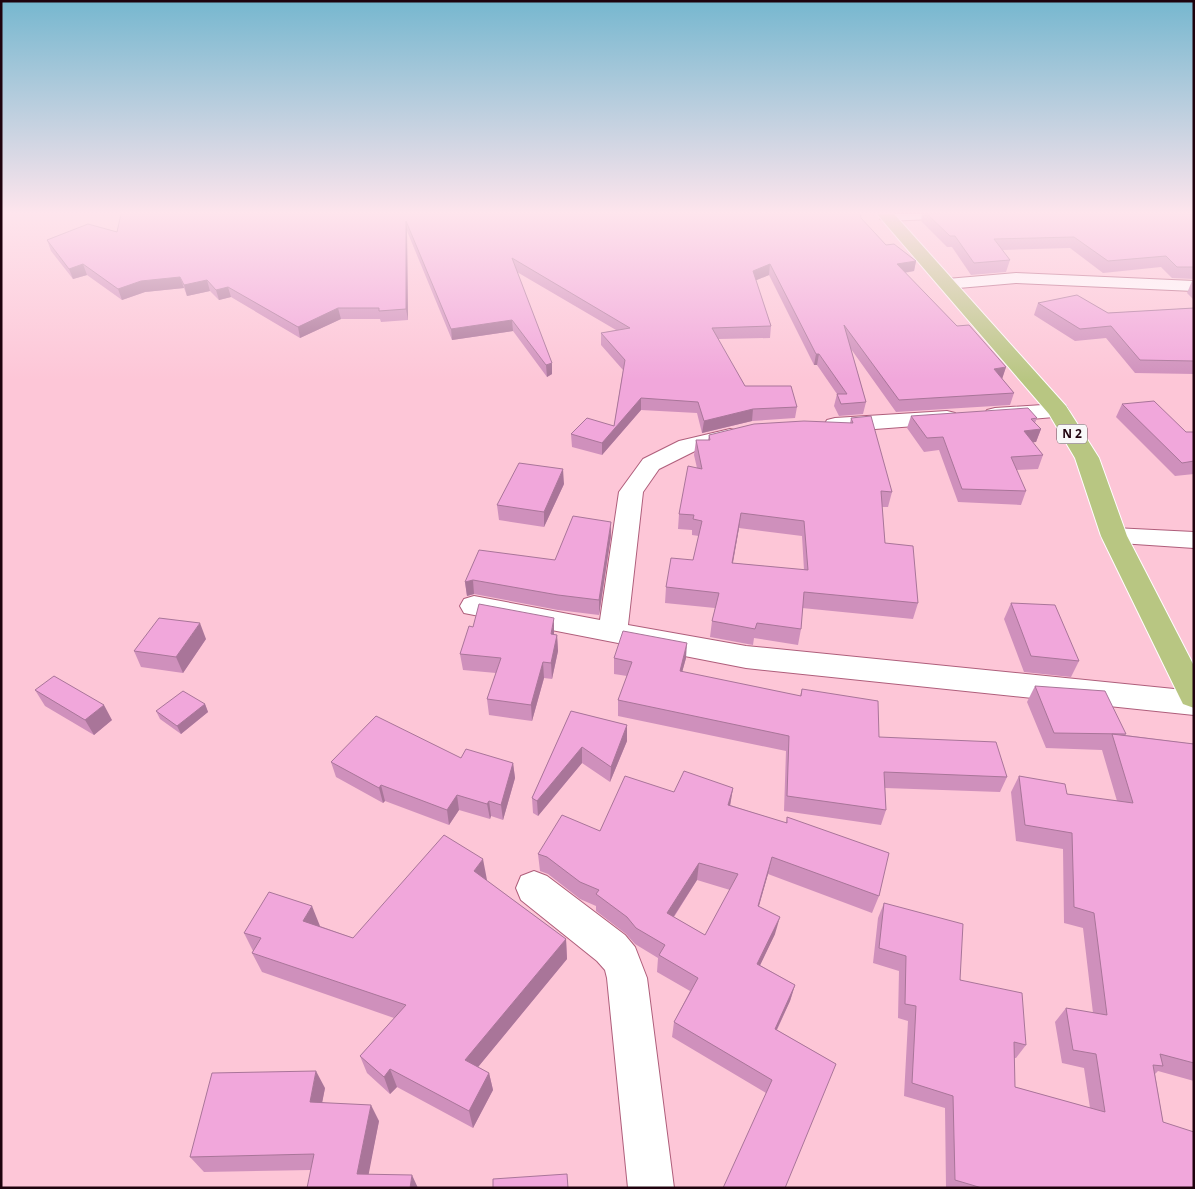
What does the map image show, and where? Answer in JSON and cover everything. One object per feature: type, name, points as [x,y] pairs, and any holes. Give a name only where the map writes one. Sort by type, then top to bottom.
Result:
[{"type":"highway","name":"N 2","points":[[934,269],[1010,359],[1058,411],[1087,458],[1114,536],[1194,696]]},
{"type":"street","points":[[947,284],[1016,278],[1054,278],[1194,286]]},
{"type":"street","points":[[811,426],[1058,411]]},
{"type":"street","points":[[613,632],[631,492],[650,464],[687,446],[752,430]]},
{"type":"street","points":[[1114,536],[1194,540]]},
{"type":"street","points":[[474,606],[746,656],[1194,703]]},
{"type":"street","points":[[534,888],[612,948],[621,960],[628,978],[651,1188]]},
{"type":"building","points":[[91,269],[406,269],[406,309],[379,311],[379,308],[338,308],[298,327],[228,287],[216,290],[207,280],[184,285],[180,277],[141,281],[118,289]]},
{"type":"building","points":[[426,269],[516,269],[552,363],[546,365],[512,320],[451,329]]},
{"type":"building","points":[[531,269],[757,269],[753,271],[771,326],[712,328],[745,386],[791,386],[797,407],[753,409],[704,421],[698,402],[641,398],[602,443],[571,434],[587,418],[614,426],[625,360],[601,333],[630,328]]},
{"type":"building","points":[[773,269],[902,269],[957,326],[969,325],[1006,367],[994,369],[1014,393],[899,400],[844,325],[866,402],[841,404],[837,394],[847,394],[819,354],[816,354]]},
{"type":"building","points":[[1077,295],[1108,313],[1194,308],[1194,361],[1140,360],[1111,326],[1080,329],[1038,303]]},
{"type":"building","points":[[1154,401],[1186,432],[1194,432],[1194,461],[1182,463],[1122,404]]},
{"type":"building","points":[[1028,408],[1037,418],[1031,419],[1041,429],[1024,431],[1043,455],[1011,457],[1026,491],[962,489],[943,437],[927,438],[911,416]]},
{"type":"building","points":[[871,416],[892,492],[881,491],[885,543],[913,546],[918,603],[804,592],[801,629],[757,623],[755,629],[712,621],[719,593],[666,587],[671,558],[693,560],[702,521],[693,519],[694,515],[679,514],[688,466],[702,469],[696,440],[710,440],[709,435],[754,424],[804,421],[853,423],[851,418]],"holes":[[[741,513],[804,521],[808,570],[732,563]]]},
{"type":"building","points":[[519,463],[563,469],[544,512],[497,505]]},
{"type":"building","points":[[573,516],[611,522],[599,600],[473,580],[465,582],[479,550],[555,560]]},
{"type":"building","points":[[1011,603],[1055,605],[1079,661],[1031,656]]},
{"type":"building","points":[[479,604],[554,618],[551,634],[557,635],[551,663],[543,662],[531,705],[487,699],[501,658],[460,654],[469,626],[473,627]]},
{"type":"building","points":[[159,618],[200,623],[176,657],[134,651]]},
{"type":"building","points":[[623,631],[687,643],[680,671],[801,696],[802,689],[878,701],[879,737],[996,742],[1007,777],[884,772],[886,810],[787,796],[789,736],[618,700],[632,662],[614,658]]},
{"type":"building","points":[[54,676],[104,705],[85,720],[35,690]]},
{"type":"building","points":[[1035,686],[1105,691],[1126,734],[1054,733]]},
{"type":"building","points":[[183,691],[205,704],[177,726],[156,711]]},
{"type":"building","points":[[571,711],[627,725],[611,767],[582,747],[537,801],[532,798]]},
{"type":"building","points":[[376,716],[461,758],[466,749],[513,763],[501,805],[489,801],[487,804],[457,795],[447,810],[381,785],[379,788],[331,762]]},
{"type":"building","points":[[1112,734],[1194,744],[1194,1063],[1160,1054],[1163,1066],[1153,1065],[1163,1122],[1194,1132],[1194,1188],[982,1188],[955,1180],[953,1096],[912,1083],[916,1006],[905,1004],[906,956],[879,948],[884,903],[963,924],[960,980],[1022,993],[1026,1045],[1014,1042],[1015,1087],[1105,1112],[1096,1054],[1073,1050],[1066,1008],[1107,1015],[1094,913],[1074,907],[1072,833],[1025,825],[1019,776],[1065,784],[1067,794],[1133,803]]},
{"type":"building","points":[[684,771],[733,788],[728,805],[787,823],[787,817],[889,853],[879,896],[772,857],[758,906],[780,917],[757,964],[795,985],[775,1029],[836,1064],[785,1188],[723,1188],[772,1080],[674,1022],[698,978],[659,955],[665,945],[636,928],[627,917],[596,894],[599,890],[580,882],[547,857],[538,854],[562,815],[600,831],[625,776],[674,792]],"holes":[[[699,863],[738,874],[705,935],[667,913]]]},
{"type":"building","points":[[444,835],[483,859],[474,871],[566,939],[465,1060],[489,1073],[469,1111],[390,1069],[384,1077],[360,1056],[406,1005],[252,953],[261,938],[244,933],[269,892],[312,906],[303,921],[353,938]]},
{"type":"building","points":[[316,1071],[310,1102],[371,1105],[357,1174],[412,1175],[410,1188],[307,1188],[314,1154],[190,1157],[212,1073]]},
{"type":"building","points":[[567,1174],[568,1188],[493,1188],[493,1179]]}]
